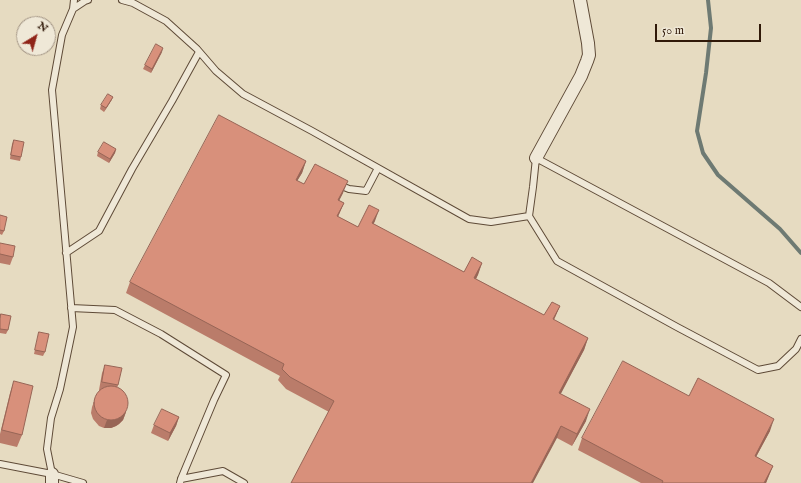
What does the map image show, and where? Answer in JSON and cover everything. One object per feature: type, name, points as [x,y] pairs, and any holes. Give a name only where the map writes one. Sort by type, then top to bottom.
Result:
[{"type":"street","points":[[536,158],[588,61],[588,43],[580,0]]},
{"type":"lane","points":[[52,478],[47,449],[51,418],[60,389],[73,327],[52,90],[62,35],[73,9],[74,0]]},
{"type":"lane","points":[[73,9],[88,0]]},
{"type":"lane","points":[[122,0],[133,3],[166,21],[200,52],[216,71],[243,94],[469,219],[491,222],[530,216]]},
{"type":"lane","points":[[66,253],[99,231],[132,170],[200,52]]},
{"type":"lane","points":[[801,307],[770,283],[536,158],[530,216],[557,261],[758,370],[778,366],[796,350],[801,338]]},
{"type":"lane","points":[[332,182],[349,189],[366,191],[378,168]]},
{"type":"lane","points":[[71,308],[115,310],[161,334],[226,375],[180,481]]},
{"type":"lane","points":[[0,464],[52,478],[84,483]]},
{"type":"lane","points":[[180,481],[223,471],[244,483]]},
{"type":"building","points":[[156,44],[163,48],[152,69],[145,65]]},
{"type":"building","points":[[108,94],[113,97],[106,108],[101,105]]},
{"type":"building","points":[[219,115],[306,161],[296,180],[304,184],[315,164],[348,181],[338,200],[344,203],[337,216],[358,227],[369,205],[379,210],[372,223],[464,272],[472,257],[482,263],[474,278],[544,315],[552,302],[560,306],[553,319],[588,338],[559,393],[590,409],[577,434],[561,426],[531,483],[291,483],[334,401],[290,377],[282,369],[284,364],[130,282]]},
{"type":"building","points":[[14,140],[24,142],[21,157],[11,155]]},
{"type":"building","points":[[104,142],[116,149],[110,159],[98,152]]},
{"type":"building","points":[[0,215],[7,217],[4,231],[0,230]]},
{"type":"building","points":[[0,243],[15,246],[13,257],[0,254]]},
{"type":"building","points":[[1,314],[11,316],[8,330],[0,329]]},
{"type":"building","points":[[39,332],[49,334],[45,352],[35,350]]},
{"type":"building","points":[[623,361],[689,396],[698,378],[774,419],[755,456],[773,466],[764,483],[662,483],[663,481],[582,438]]},
{"type":"building","points":[[105,365],[122,368],[118,385],[102,382]]},
{"type":"building","points":[[14,381],[33,386],[22,435],[2,430]]},
{"type":"building","points":[[111,386],[123,391],[128,403],[123,415],[111,420],[99,415],[94,403],[99,391]]},
{"type":"building","points":[[162,409],[179,417],[170,433],[154,425]]},
{"type":"waterway","points":[[708,0],[711,28],[697,131],[703,153],[718,175],[780,229],[801,253]]}]
